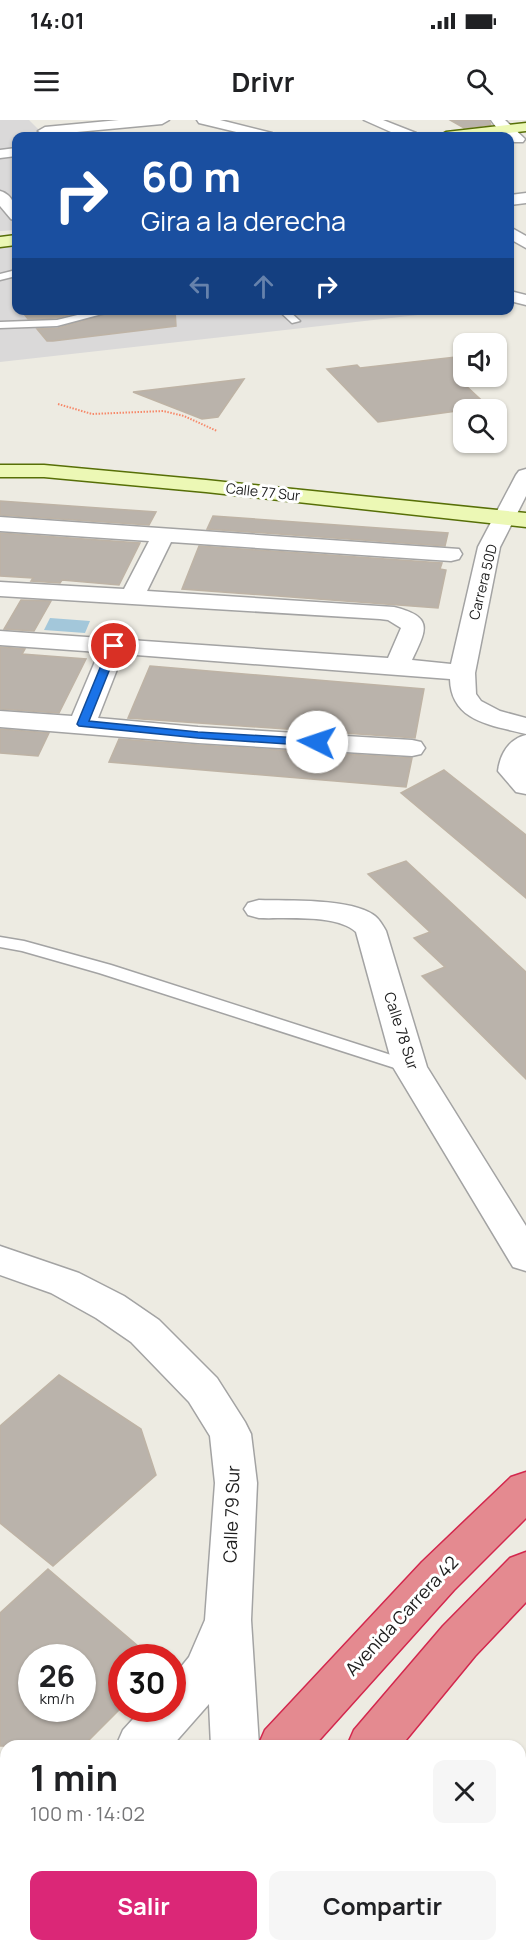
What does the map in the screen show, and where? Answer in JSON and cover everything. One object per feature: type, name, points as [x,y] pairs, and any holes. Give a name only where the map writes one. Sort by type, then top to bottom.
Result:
[{"type":"highway","name":"Avenida Carrera 42","points":[[288,1740],[438,1576],[526,1490]]},
{"type":"highway","points":[[376,1740],[459,1641],[526,1572]]},
{"type":"street","points":[[34,120],[45,132]]},
{"type":"street","points":[[63,132],[162,120]]},
{"type":"street","points":[[204,120],[251,132]]},
{"type":"street","points":[[376,122],[410,120]]},
{"type":"street","points":[[376,122],[401,132]]},
{"type":"street","points":[[514,233],[526,243]]},
{"type":"street","name":"Calle 77 Sur","points":[[0,459],[198,474],[516,513]]},
{"type":"street","name":"Calle 77 Sur","points":[[0,471],[44,471],[516,513]]},
{"type":"street","name":"Carrera 50D","points":[[463,684],[489,547],[516,513],[526,475]]},
{"type":"street","points":[[0,524],[451,554]]},
{"type":"street","points":[[132,597],[164,534]]},
{"type":"street","points":[[0,589],[394,614],[413,625],[413,631],[397,666]]},
{"type":"street","points":[[0,638],[397,666],[463,684],[472,707],[491,717],[526,726]]},
{"type":"street","points":[[82,724],[114,646]]},
{"type":"street","points":[[0,719],[198,735],[412,748]]},
{"type":"street","points":[[526,743],[513,758],[512,771],[526,786]]},
{"type":"street","name":"Calle 78 Sur","points":[[259,909],[338,914],[357,918],[366,924],[371,931],[410,1067],[526,1257]]},
{"type":"street","name":"Calle 79 Sur","points":[[0,1260],[65,1283],[110,1307],[145,1330],[203,1390],[230,1434],[236,1483],[228,1620],[235,1740]]},
{"type":"street","points":[[146,1740],[187,1696],[205,1672],[228,1620]]},
{"type":"lane","points":[[0,326],[57,322],[90,315]]},
{"type":"lane","points":[[288,315],[295,321]]},
{"type":"lane","points":[[0,942],[24,946],[105,969],[410,1067]]},
{"type":"path","points":[[58,404],[83,412],[99,414],[163,411],[184,416],[217,431]]},
{"type":"shaded area","points":[[0,120],[29,120],[41,132],[12,132],[12,150],[0,151]]},
{"type":"shaded area","points":[[12,156],[12,230],[0,231],[0,157]]},
{"type":"shaded area","points":[[12,246],[12,315],[417,315],[0,362],[0,248]]},
{"type":"water","points":[[50,618],[90,621],[85,633],[44,630]]},
{"type":"building","points":[[450,120],[489,120],[491,125],[464,128]]},
{"type":"building","points":[[25,315],[68,315],[57,318],[28,319]]},
{"type":"building","points":[[102,315],[175,315],[176,326],[53,341],[47,341],[37,329],[58,328]]},
{"type":"building","points":[[453,357],[453,387],[467,387],[480,399],[453,399],[453,412],[378,422],[327,369],[357,365],[360,368]]},
{"type":"building","points":[[244,379],[218,417],[202,419],[133,392]]},
{"type":"building","points":[[0,501],[156,512],[149,525],[0,515]]},
{"type":"building","points":[[213,516],[448,533],[445,546],[207,529]]},
{"type":"building","points":[[0,533],[140,543],[119,585],[62,580],[60,583],[31,581],[33,578],[0,576]]},
{"type":"building","points":[[199,546],[442,563],[440,569],[446,570],[438,608],[182,589]]},
{"type":"building","points":[[21,600],[51,601],[34,631],[4,629]]},
{"type":"building","points":[[0,647],[25,649],[22,654],[86,659],[59,713],[0,709]]},
{"type":"building","points":[[150,666],[424,689],[415,738],[128,718]]},
{"type":"building","points":[[0,729],[49,733],[38,756],[0,753]]},
{"type":"building","points":[[119,739],[412,758],[406,787],[109,762]]},
{"type":"building","points":[[444,770],[526,835],[526,898],[401,793]]},
{"type":"building","points":[[406,861],[526,972],[526,1079],[422,976],[445,967],[414,938],[430,932],[368,874]]},
{"type":"building","points":[[59,1375],[141,1429],[156,1475],[53,1566],[0,1523],[0,1426]]},
{"type":"building","points":[[48,1569],[136,1644],[108,1644],[108,1721],[89,1740],[0,1740],[0,1613]]},
{"type":"route","points":[[114,646],[82,724],[198,735],[317,742]]}]
